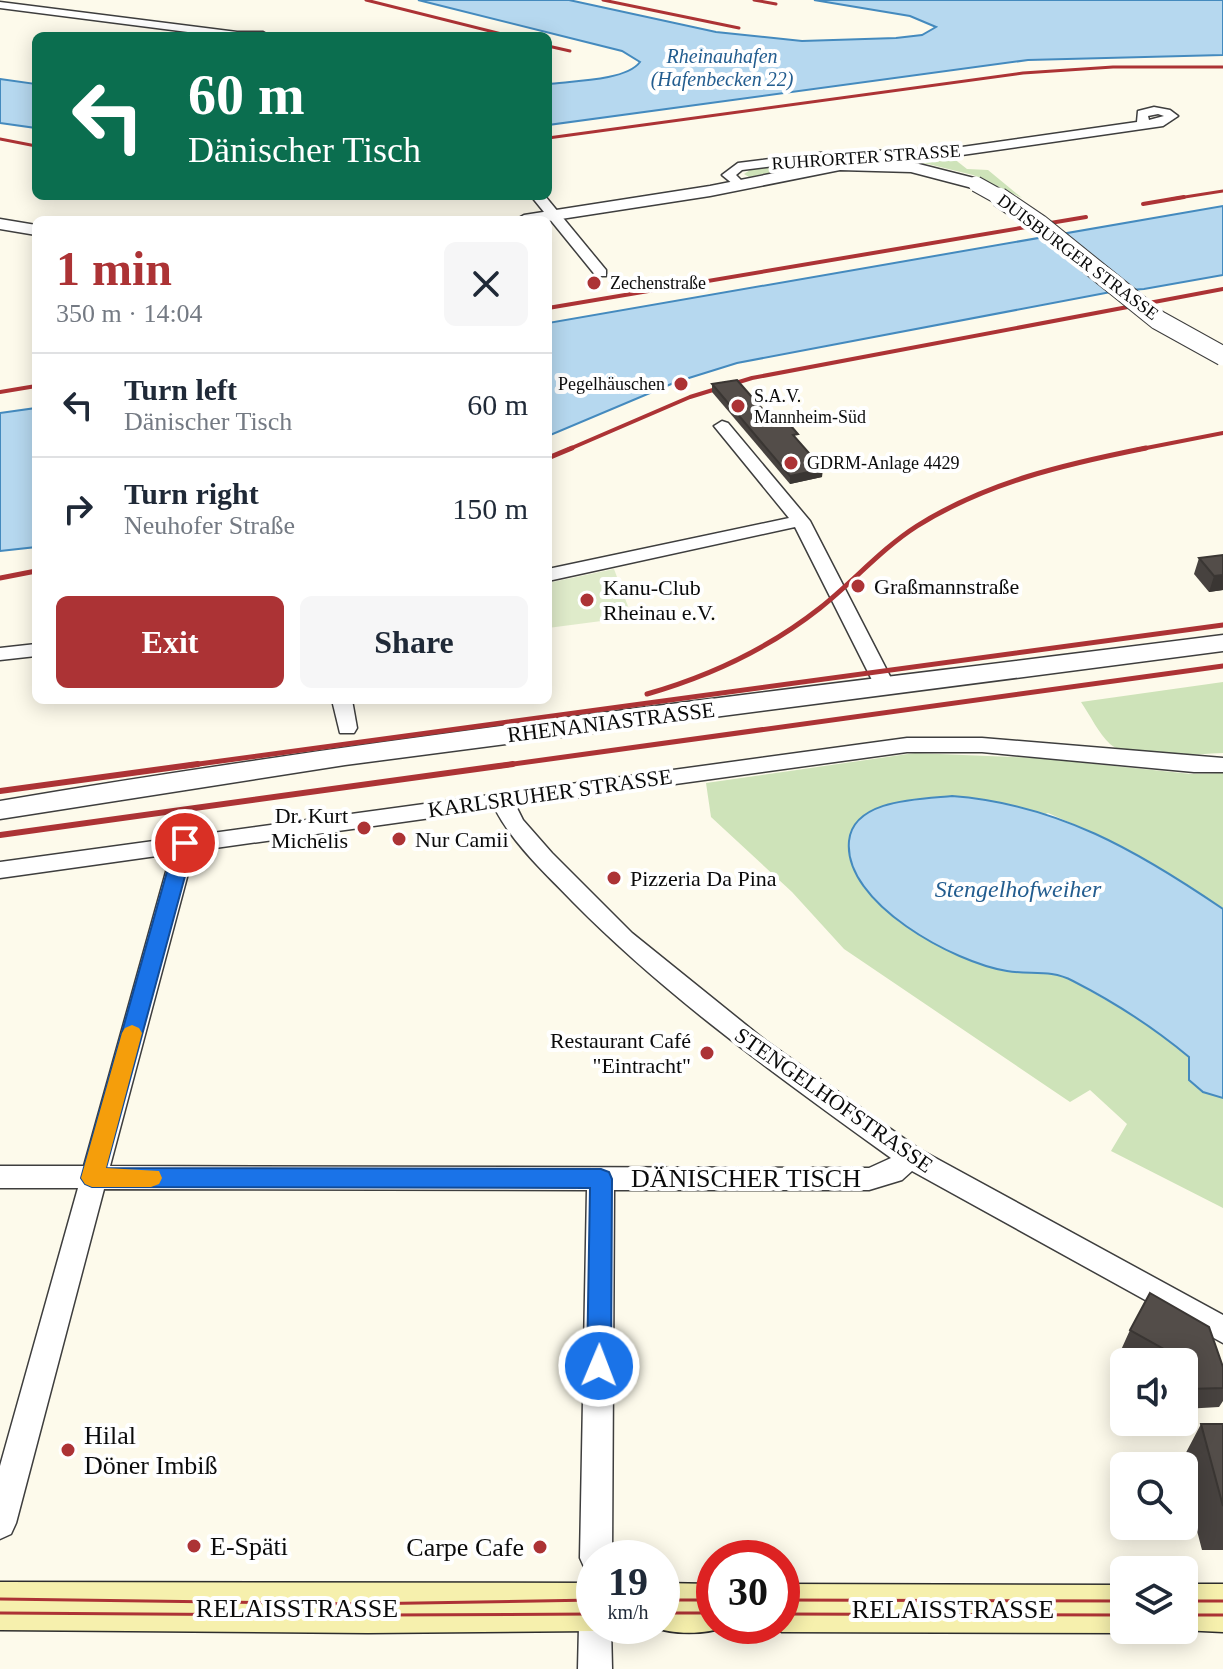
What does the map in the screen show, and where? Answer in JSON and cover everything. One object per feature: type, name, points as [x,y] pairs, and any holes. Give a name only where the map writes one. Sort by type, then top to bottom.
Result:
[{"type":"main road","name":"RELAISSTRASSE","points":[[0,1606],[576,1607]]},
{"type":"main road","name":"RELAISSTRASSE","points":[[800,1608],[1110,1609]]},
{"type":"main road","points":[[1198,1608],[1223,1608]]},
{"type":"street","points":[[0,5],[213,32]]},
{"type":"street","name":"RUHRORTER STRASSE","points":[[739,185],[728,175],[738,167],[816,157],[955,152],[1143,122]]},
{"type":"street","name":"DUISBURGER STRASSE","points":[[739,185],[820,167],[869,164],[937,171],[976,184],[1007,201],[1173,329],[1223,356]]},
{"type":"street","points":[[548,216],[739,185]]},
{"type":"street","points":[[541,200],[601,273]]},
{"type":"street","points":[[0,224],[32,229]]},
{"type":"street","points":[[722,426],[801,521],[885,686]]},
{"type":"street","points":[[552,574],[801,521]]},
{"type":"street","name":"RHENANIASTRASSE","points":[[0,810],[263,768],[1223,643]]},
{"type":"street","points":[[0,654],[32,650]]},
{"type":"street","points":[[343,704],[347,728]]},
{"type":"street","name":"KARLSRUHER STRASSE","points":[[0,870],[501,799],[922,745],[982,745],[1223,765]]},
{"type":"street","name":"STENGELHOFSTRASSE","points":[[501,799],[514,824],[544,859],[624,939],[757,1048],[910,1157],[1223,1330]]},
{"type":"street","points":[[0,1523],[185,843]]},
{"type":"street","name":"DÄNISCHER TISCH","points":[[0,1177],[869,1179],[893,1172],[910,1157]]},
{"type":"street","points":[[596,1540],[601,1179]]},
{"type":"street","points":[[595,1644],[595,1669]]},
{"type":"green space","points":[[935,156],[938,159],[953,158],[967,169],[988,170],[1022,198],[973,175],[890,159],[820,162],[749,177],[744,174],[753,168],[854,157]]},
{"type":"green space","name":"Kanu-Club Rheinau e.V.","points":[[614,569],[632,617],[552,627],[552,582]]},
{"type":"green space","points":[[1223,682],[1223,753],[1164,756],[1120,750],[1106,740],[1081,702]]},
{"type":"green space","points":[[915,753],[1038,758],[1191,774],[1223,773],[1223,909],[1105,838],[1048,813],[863,887],[899,922],[963,957],[1008,971],[1043,971],[1069,979],[1153,1027],[1190,1057],[1203,1092],[1223,1098],[1223,1208],[1111,1151],[1127,1124],[1090,1090],[1070,1102],[844,949],[792,892],[711,817],[706,783]]},
{"type":"water","name":"Rheinauhafen (Hafenbecken 22)","points":[[418,0],[569,0],[716,32],[802,41],[896,38],[922,35],[936,27],[910,16],[814,0],[1223,0],[1223,55],[1028,60],[552,124],[552,84],[611,77],[640,62],[622,51]]},
{"type":"water","points":[[0,79],[32,83],[32,127],[0,123]]},
{"type":"water","points":[[1223,206],[1223,275],[1116,291],[737,363],[676,382],[552,434],[552,322]]},
{"type":"water","points":[[32,409],[32,547],[0,551],[0,413]]},
{"type":"water","name":"Stengelhofweiher","points":[[952,796],[1027,809],[1095,834],[1160,868],[1223,909],[1223,1098],[1203,1092],[1189,1080],[1189,1057],[1147,1025],[1103,998],[1065,977],[1007,971],[960,956],[906,926],[864,886],[852,864],[849,841],[853,827],[862,817],[875,809],[906,800]]},
{"type":"building","points":[[737,380],[774,422],[785,419],[798,434],[793,435],[823,469],[790,476],[712,384]]},
{"type":"building","points":[[1223,555],[1223,575],[1214,576],[1199,558]]},
{"type":"building","points":[[1150,1293],[1209,1327],[1223,1367],[1223,1388],[1198,1389],[1198,1348],[1162,1348],[1130,1330]]},
{"type":"building","points":[[1201,1424],[1223,1424],[1223,1506]]},
{"type":"tram line","points":[[0,1599],[357,1604],[576,1600]]},
{"type":"tram line","points":[[680,1600],[696,1600]]},
{"type":"tram line","points":[[800,1600],[1110,1601]]},
{"type":"tram line","points":[[1198,1601],[1223,1601]]},
{"type":"tram line","points":[[0,1613],[312,1615]]},
{"type":"tram line","points":[[680,1613],[696,1613]]},
{"type":"tram line","points":[[384,1615],[576,1614]]},
{"type":"tram line","points":[[800,1614],[1110,1615]]},
{"type":"tram line","points":[[1198,1615],[1223,1615]]},
{"type":"railway","points":[[366,0],[494,32]]},
{"type":"railway","points":[[603,0],[739,28]]},
{"type":"railway","points":[[754,0],[776,4]]},
{"type":"railway","points":[[552,47],[570,51]]},
{"type":"railway","points":[[552,137],[1023,73],[1113,67],[1223,67]]},
{"type":"railway","points":[[0,139],[32,145]]},
{"type":"railway","points":[[1176,198],[1223,191]]},
{"type":"railway","points":[[1176,198],[1184,197]]},
{"type":"railway","points":[[1143,204],[1176,198]]},
{"type":"railway","points":[[552,307],[1086,217]]},
{"type":"railway","points":[[567,450],[690,397],[752,378],[1223,289]]},
{"type":"railway","points":[[0,392],[32,387]]},
{"type":"railway","points":[[1144,448],[1223,433]]},
{"type":"railway","points":[[552,456],[572,448]]},
{"type":"railway","points":[[647,694],[716,670],[780,636],[820,608],[904,535],[944,511],[1028,476],[1144,448]]},
{"type":"railway","points":[[1136,450],[1144,448]]},
{"type":"railway","points":[[0,578],[32,572]]},
{"type":"railway","points":[[184,766],[1223,625]]},
{"type":"railway","points":[[499,766],[1223,666]]},
{"type":"railway","points":[[0,791],[198,764]]},
{"type":"railway","points":[[0,835],[513,764]]},
{"type":"slow traffic","points":[[132,1033],[92,1178],[151,1178]]},
{"type":"place","name":"Zechenstraße","points":[[594,283]]},
{"type":"place","name":"Pegelhäuschen","points":[[681,384]]},
{"type":"place","name":"S.A.V. Mannheim-Süd","points":[[738,406]]},
{"type":"place","name":"GDRM-Anlage 4429","points":[[791,463]]},
{"type":"place","name":"Graßmannstraße","points":[[858,586]]},
{"type":"place","name":"Kanu-Club Rheinau e.V.","points":[[587,600]]},
{"type":"place","name":"Dr. Kurt Michelis","points":[[364,828]]},
{"type":"place","name":"Nur Camii","points":[[399,839]]},
{"type":"place","name":"Pizzeria Da Pina","points":[[614,878]]},
{"type":"place","name":"Restaurant Café \"Eintracht\"","points":[[707,1053]]},
{"type":"place","name":"Hilal Döner Imbiß","points":[[68,1450]]},
{"type":"place","name":"E-Späti","points":[[194,1546]]},
{"type":"place","name":"Carpe Cafe","points":[[540,1547]]},
{"type":"route","points":[[185,843],[92,1178],[601,1179],[599,1366]]}]
